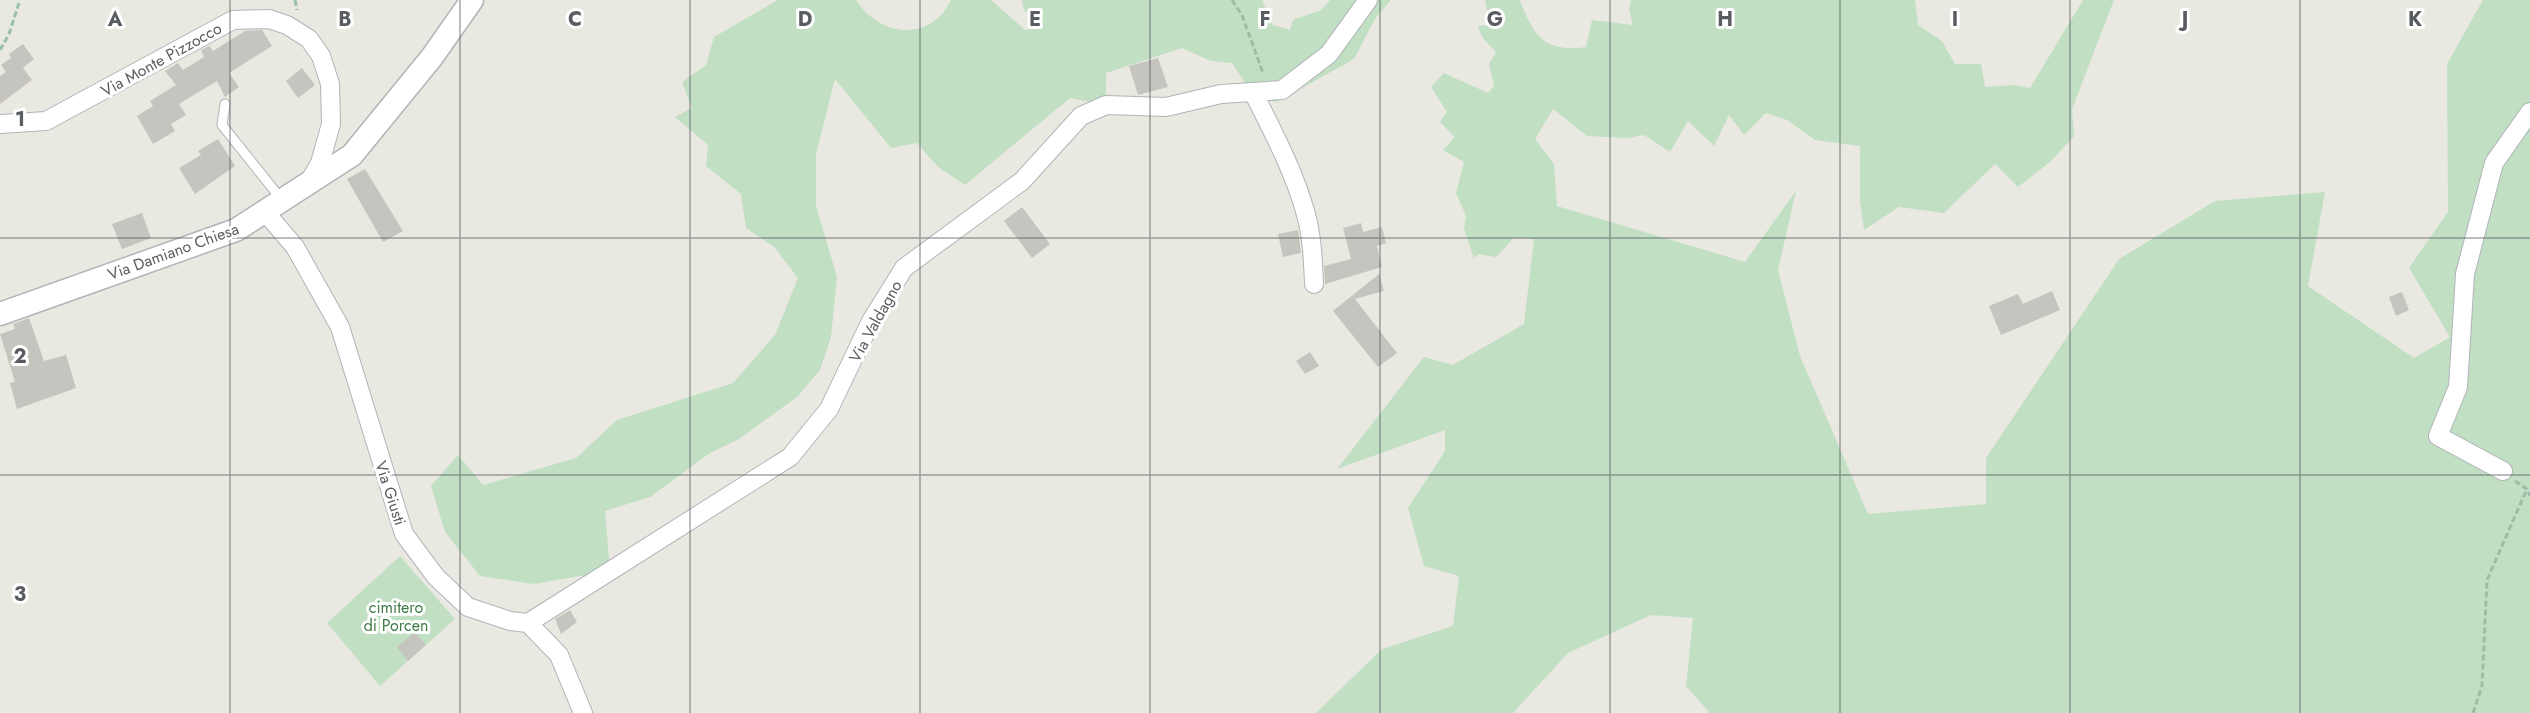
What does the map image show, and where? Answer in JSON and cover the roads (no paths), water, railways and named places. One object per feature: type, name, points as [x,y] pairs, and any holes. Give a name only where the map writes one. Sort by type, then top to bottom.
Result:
[{"type":"street","name":"Via Damiano Chiesa","points":[[0,314],[236,230],[275,207],[352,155],[432,57],[472,0]]},
{"type":"street","name":"Via Valdagno","points":[[528,623],[790,457],[829,409],[871,321],[904,268],[1022,180],[1081,116],[1106,105],[1167,108],[1221,94],[1282,90],[1329,54],[1368,0]]},
{"type":"street","name":"Via Monte Pizzocco","points":[[0,124],[46,122],[232,20],[269,19],[287,25],[309,39],[321,56],[330,84],[331,124],[320,163],[306,186]]},
{"type":"street","points":[[1253,92],[1292,176],[1305,211],[1312,246],[1314,284]]},
{"type":"street","points":[[2503,471],[2438,436],[2458,387],[2465,274],[2494,163],[2530,112]]},
{"type":"street","name":"Via Giusti","points":[[275,207],[340,327],[404,534],[436,577],[468,608],[528,623]]},
{"type":"street","points":[[528,623],[559,656],[583,713]]},
{"type":"lane","points":[[225,104],[222,125],[275,207]]},
{"type":"park label","name":"cimitero di Porcen","points":[[396,616]]}]
